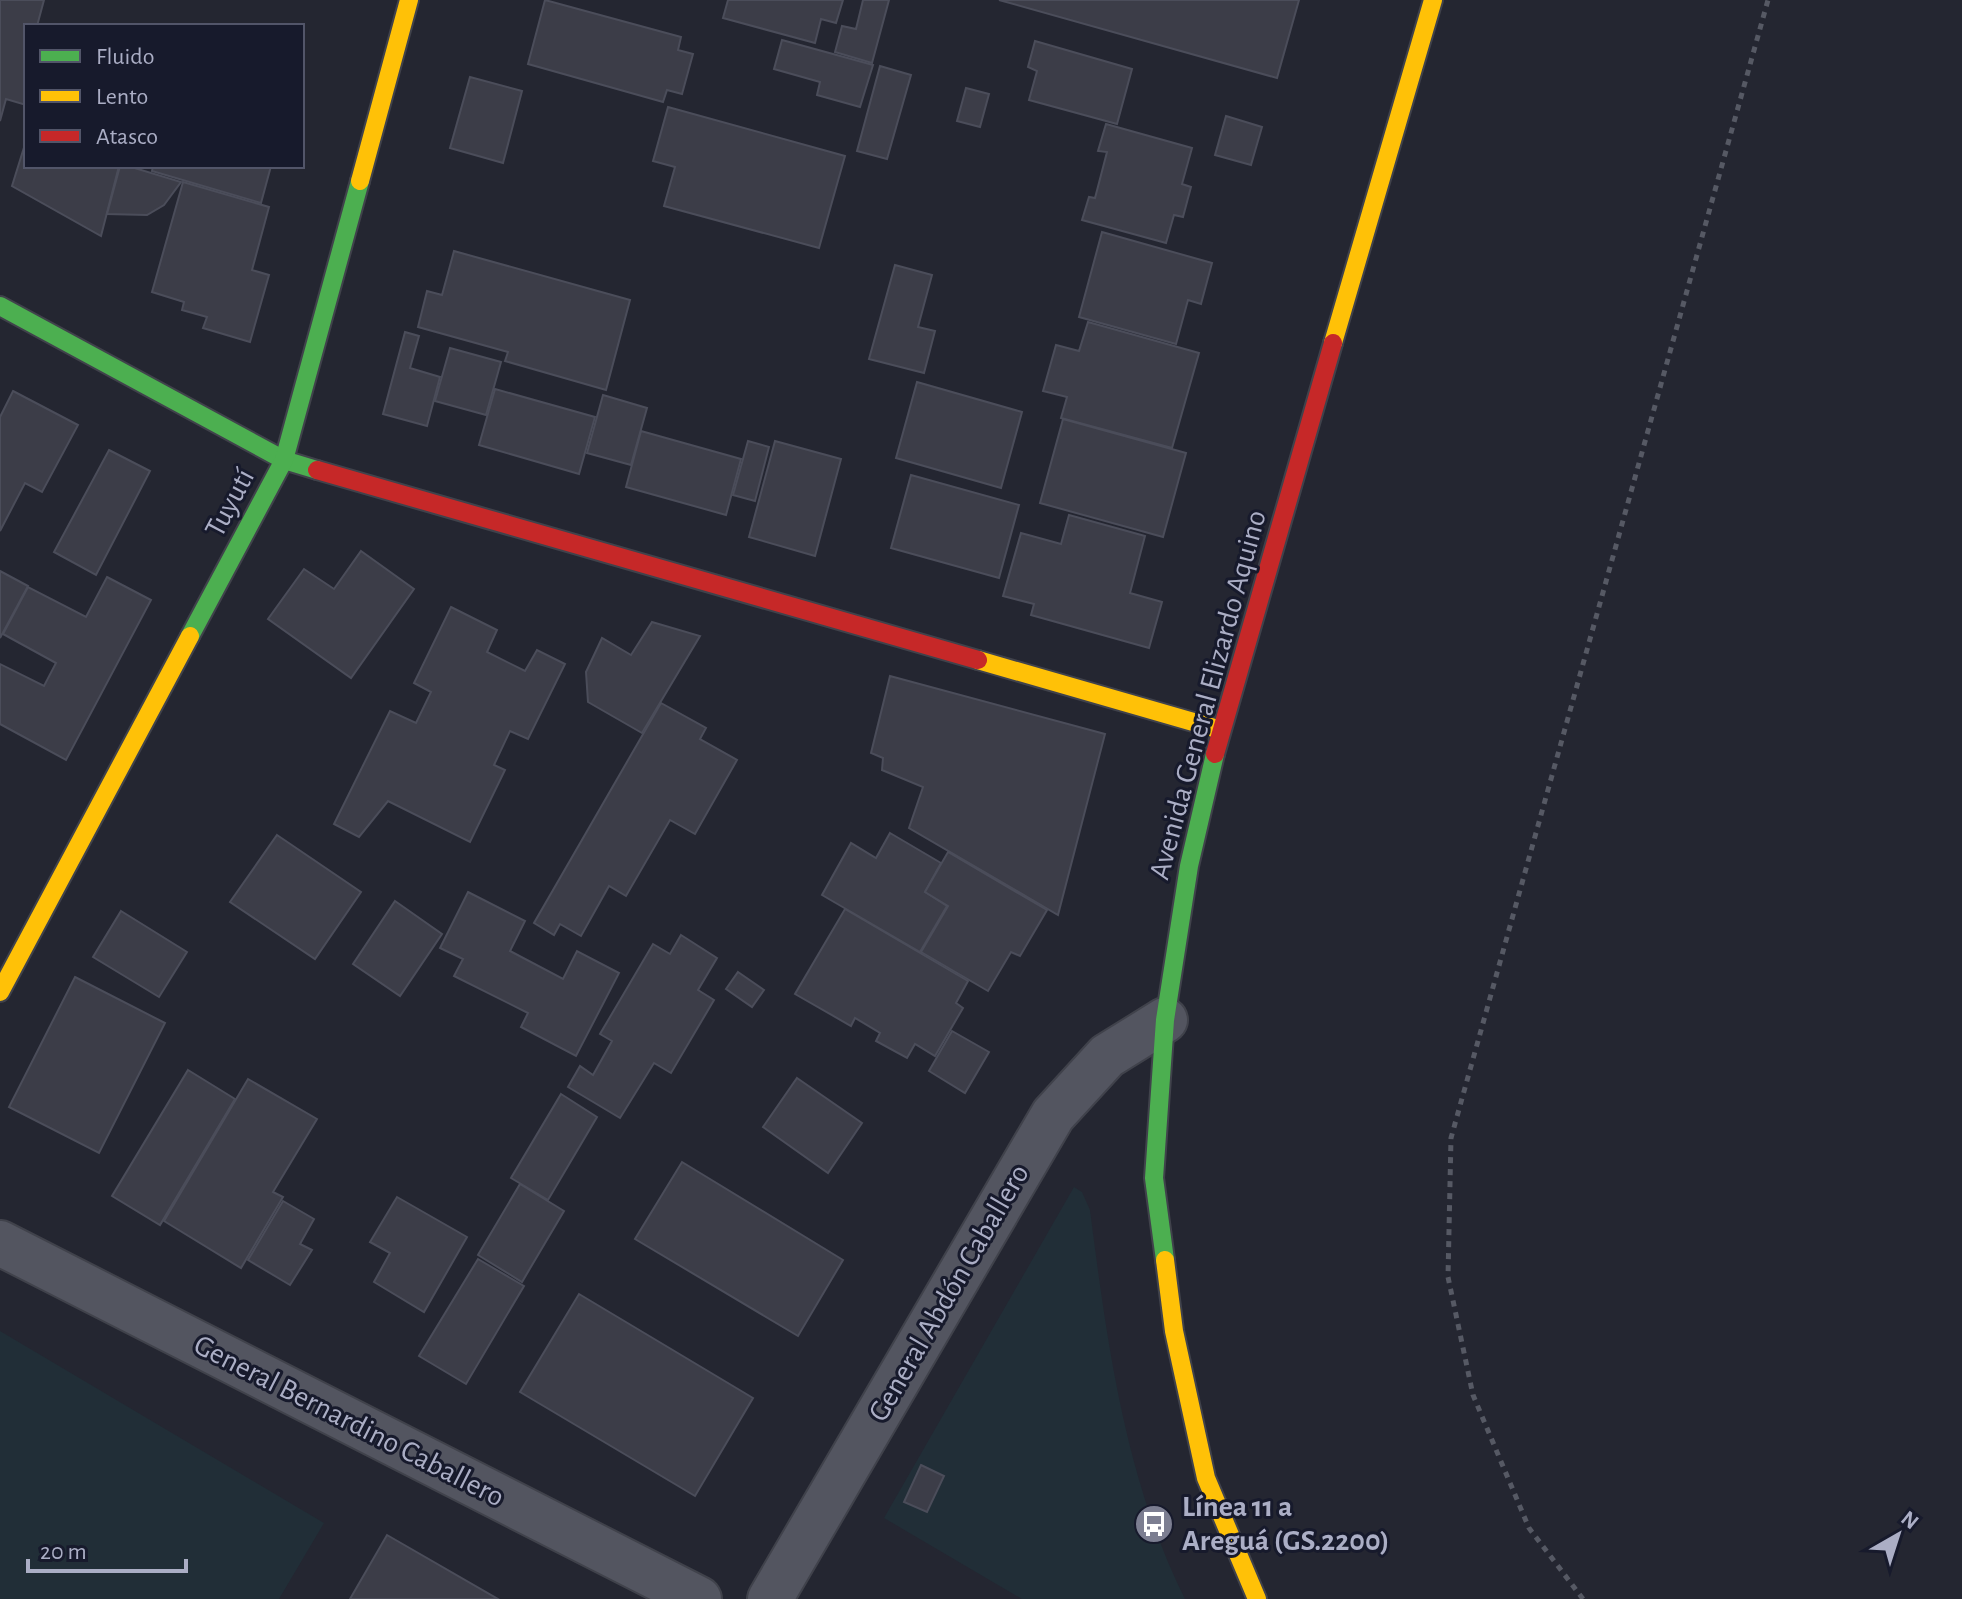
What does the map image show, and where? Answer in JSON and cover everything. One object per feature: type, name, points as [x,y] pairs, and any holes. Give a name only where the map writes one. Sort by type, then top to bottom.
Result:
[{"type":"street","name":"Tuyutí","points":[[0,992],[284,460],[409,0]]},
{"type":"street","name":"Avenida General Elizardo Aquino","points":[[1257,1599],[1206,1478],[1174,1331],[1154,1178],[1165,1020],[1189,866],[1221,730],[1433,0]]},
{"type":"street","points":[[0,306],[284,460],[1221,730]]},
{"type":"street","name":"General Abdón Caballero","points":[[770,1599],[1053,1115],[1107,1056],[1165,1020]]},
{"type":"street","name":"General Bernardino Caballero","points":[[0,1243],[699,1599]]},
{"type":"path","points":[[1583,1599],[1529,1528],[1473,1395],[1448,1277],[1451,1138],[1768,0]]},
{"type":"shaded area","points":[[1074,1187],[1082,1192],[1090,1210],[1112,1359],[1133,1458],[1164,1553],[1185,1599],[1022,1599],[884,1518]]},
{"type":"shaded area","points":[[0,1331],[324,1523],[279,1599],[0,1599]]},
{"type":"building","points":[[0,0],[44,0],[38,24],[24,24],[24,104],[6,99],[0,121]]},
{"type":"building","points":[[545,0],[681,37],[678,50],[693,54],[682,94],[667,90],[663,102],[528,64]]},
{"type":"building","points":[[728,0],[843,0],[836,23],[821,19],[815,43],[723,18]]},
{"type":"building","points":[[863,0],[889,0],[872,63],[835,52],[842,26],[856,29]]},
{"type":"building","points":[[999,0],[1299,0],[1277,78]]},
{"type":"building","points":[[782,40],[873,65],[860,107],[817,95],[820,82],[774,69]]},
{"type":"building","points":[[1035,41],[1132,69],[1117,124],[1029,100],[1037,71],[1028,67]]},
{"type":"building","points":[[880,66],[911,75],[887,159],[857,151]]},
{"type":"building","points":[[470,77],[522,91],[503,163],[450,148]]},
{"type":"building","points":[[966,88],[989,94],[980,127],[957,121]]},
{"type":"building","points":[[668,107],[845,156],[819,248],[664,206],[675,167],[653,161]]},
{"type":"building","points":[[1226,116],[1262,127],[1251,165],[1215,155]]},
{"type":"building","points":[[1106,124],[1192,148],[1182,184],[1191,187],[1183,217],[1174,215],[1166,243],[1082,220],[1089,197],[1095,198],[1107,152],[1098,151]]},
{"type":"building","points":[[24,147],[24,168],[118,168],[101,236],[12,186]]},
{"type":"building","points":[[119,168],[135,168],[181,182],[164,205],[147,215],[107,214]]},
{"type":"building","points":[[153,168],[270,168],[261,203],[152,171]]},
{"type":"building","points":[[183,182],[269,207],[252,270],[269,275],[250,342],[203,328],[207,317],[182,310],[184,302],[152,292]]},
{"type":"building","points":[[1102,232],[1212,263],[1201,304],[1188,300],[1176,344],[1079,317]]},
{"type":"building","points":[[454,251],[630,300],[606,390],[505,361],[508,352],[418,327],[427,291],[442,295]]},
{"type":"building","points":[[895,265],[932,275],[918,327],[935,331],[924,373],[869,359]]},
{"type":"building","points":[[1088,322],[1199,353],[1172,448],[1061,418],[1067,397],[1043,391],[1056,345],[1079,351]]},
{"type":"building","points":[[405,332],[419,336],[410,368],[440,377],[427,426],[383,414]]},
{"type":"building","points":[[450,348],[501,362],[486,415],[435,401]]},
{"type":"building","points":[[917,382],[1022,412],[1001,488],[896,458]]},
{"type":"building","points":[[495,389],[595,417],[579,474],[479,445]]},
{"type":"building","points":[[13,391],[78,425],[42,492],[25,483],[0,531],[0,417]]},
{"type":"building","points":[[603,395],[647,408],[631,465],[587,453]]},
{"type":"building","points":[[1063,419],[1186,453],[1163,537],[1040,503]]},
{"type":"building","points":[[641,431],[741,459],[726,515],[626,487]]},
{"type":"building","points":[[748,441],[769,447],[755,501],[733,495]]},
{"type":"building","points":[[775,441],[841,459],[815,556],[749,537]]},
{"type":"building","points":[[109,450],[150,471],[96,575],[54,552]]},
{"type":"building","points":[[911,475],[1019,505],[999,578],[891,548]]},
{"type":"building","points":[[1069,515],[1145,536],[1130,593],[1162,602],[1149,648],[1031,615],[1034,604],[1003,596],[1021,533],[1061,544]]},
{"type":"building","points":[[361,551],[414,589],[351,678],[268,619],[304,569],[334,589]]},
{"type":"building","points":[[0,571],[28,586],[0,638]]},
{"type":"building","points":[[107,577],[151,600],[66,760],[0,724],[0,664],[44,686],[56,663],[3,634],[28,587],[86,617]]},
{"type":"building","points":[[451,607],[497,630],[487,652],[525,671],[537,650],[565,664],[528,739],[510,731],[494,765],[505,770],[470,842],[388,801],[359,837],[334,824],[390,711],[416,723],[431,692],[414,683]]},
{"type":"building","points":[[652,622],[700,636],[642,733],[588,702],[586,672],[602,638],[631,655]]},
{"type":"building","points":[[890,676],[1105,734],[1058,915],[909,828],[923,787],[882,770],[883,758],[871,753]]},
{"type":"building","points":[[661,703],[706,728],[700,739],[737,760],[695,834],[670,820],[626,896],[609,886],[581,936],[560,924],[554,935],[534,923]]},
{"type":"building","points":[[890,833],[941,863],[925,892],[947,906],[920,952],[822,895],[851,843],[876,858]]},
{"type":"building","points":[[277,835],[361,892],[315,959],[230,902]]},
{"type":"building","points":[[948,852],[1047,910],[1020,956],[1011,952],[988,991],[921,952],[948,906],[925,892]]},
{"type":"building","points":[[468,892],[525,921],[510,951],[563,979],[577,951],[619,973],[576,1056],[521,1027],[528,1013],[454,976],[463,959],[440,948]]},
{"type":"building","points":[[395,901],[442,934],[400,996],[353,964]]},
{"type":"building","points":[[845,909],[968,981],[956,1003],[963,1008],[935,1056],[915,1044],[907,1058],[876,1041],[880,1033],[855,1018],[851,1026],[795,994]]},
{"type":"building","points":[[121,911],[187,952],[159,997],[93,957]]},
{"type":"building","points":[[681,935],[717,958],[698,990],[714,1000],[671,1073],[654,1063],[620,1118],[568,1087],[580,1066],[593,1075],[612,1041],[600,1034],[653,944],[670,954]]},
{"type":"building","points":[[738,972],[764,990],[752,1007],[726,989]]},
{"type":"building","points":[[75,977],[165,1023],[99,1153],[9,1107]]},
{"type":"building","points":[[952,1031],[989,1052],[965,1093],[929,1071]]},
{"type":"building","points":[[188,1070],[235,1099],[160,1225],[112,1196]]},
{"type":"building","points":[[797,1078],[862,1123],[828,1173],[763,1127]]},
{"type":"building","points":[[248,1079],[317,1119],[273,1192],[283,1197],[241,1268],[164,1221]]},
{"type":"building","points":[[561,1094],[597,1117],[548,1200],[511,1178]]},
{"type":"building","points":[[682,1162],[843,1260],[798,1336],[635,1239]]},
{"type":"building","points":[[520,1184],[564,1211],[522,1282],[478,1255]]},
{"type":"building","points":[[397,1197],[467,1237],[424,1312],[374,1282],[390,1253],[370,1242]]},
{"type":"building","points":[[283,1201],[314,1219],[300,1244],[312,1250],[290,1285],[248,1260]]},
{"type":"building","points":[[478,1259],[524,1286],[466,1384],[419,1356]]},
{"type":"building","points":[[579,1294],[753,1398],[695,1496],[520,1392]]},
{"type":"building","points":[[921,1465],[944,1476],[927,1512],[904,1502]]},
{"type":"building","points":[[387,1535],[498,1599],[350,1599]]},
{"type":"traffic: fast","points":[[190,636],[284,460],[360,181]]},
{"type":"traffic: fast","points":[[0,306],[284,460],[317,470]]},
{"type":"traffic: fast","points":[[1165,1260],[1154,1178],[1165,1020],[1189,866],[1215,754]]},
{"type":"traffic: slow","points":[[360,181],[409,0]]},
{"type":"traffic: slow","points":[[1333,343],[1433,0]]},
{"type":"traffic: slow","points":[[0,992],[190,636]]},
{"type":"traffic: slow","points":[[978,660],[1221,730]]},
{"type":"traffic: slow","points":[[1165,1260],[1174,1331],[1206,1478],[1257,1599]]},
{"type":"traffic: jam","points":[[1215,754],[1333,343]]},
{"type":"traffic: jam","points":[[317,470],[978,660]]},
{"type":"place","name":"Línea 11 a Areguá (GS.2200)","points":[[1154,1524]]}]
